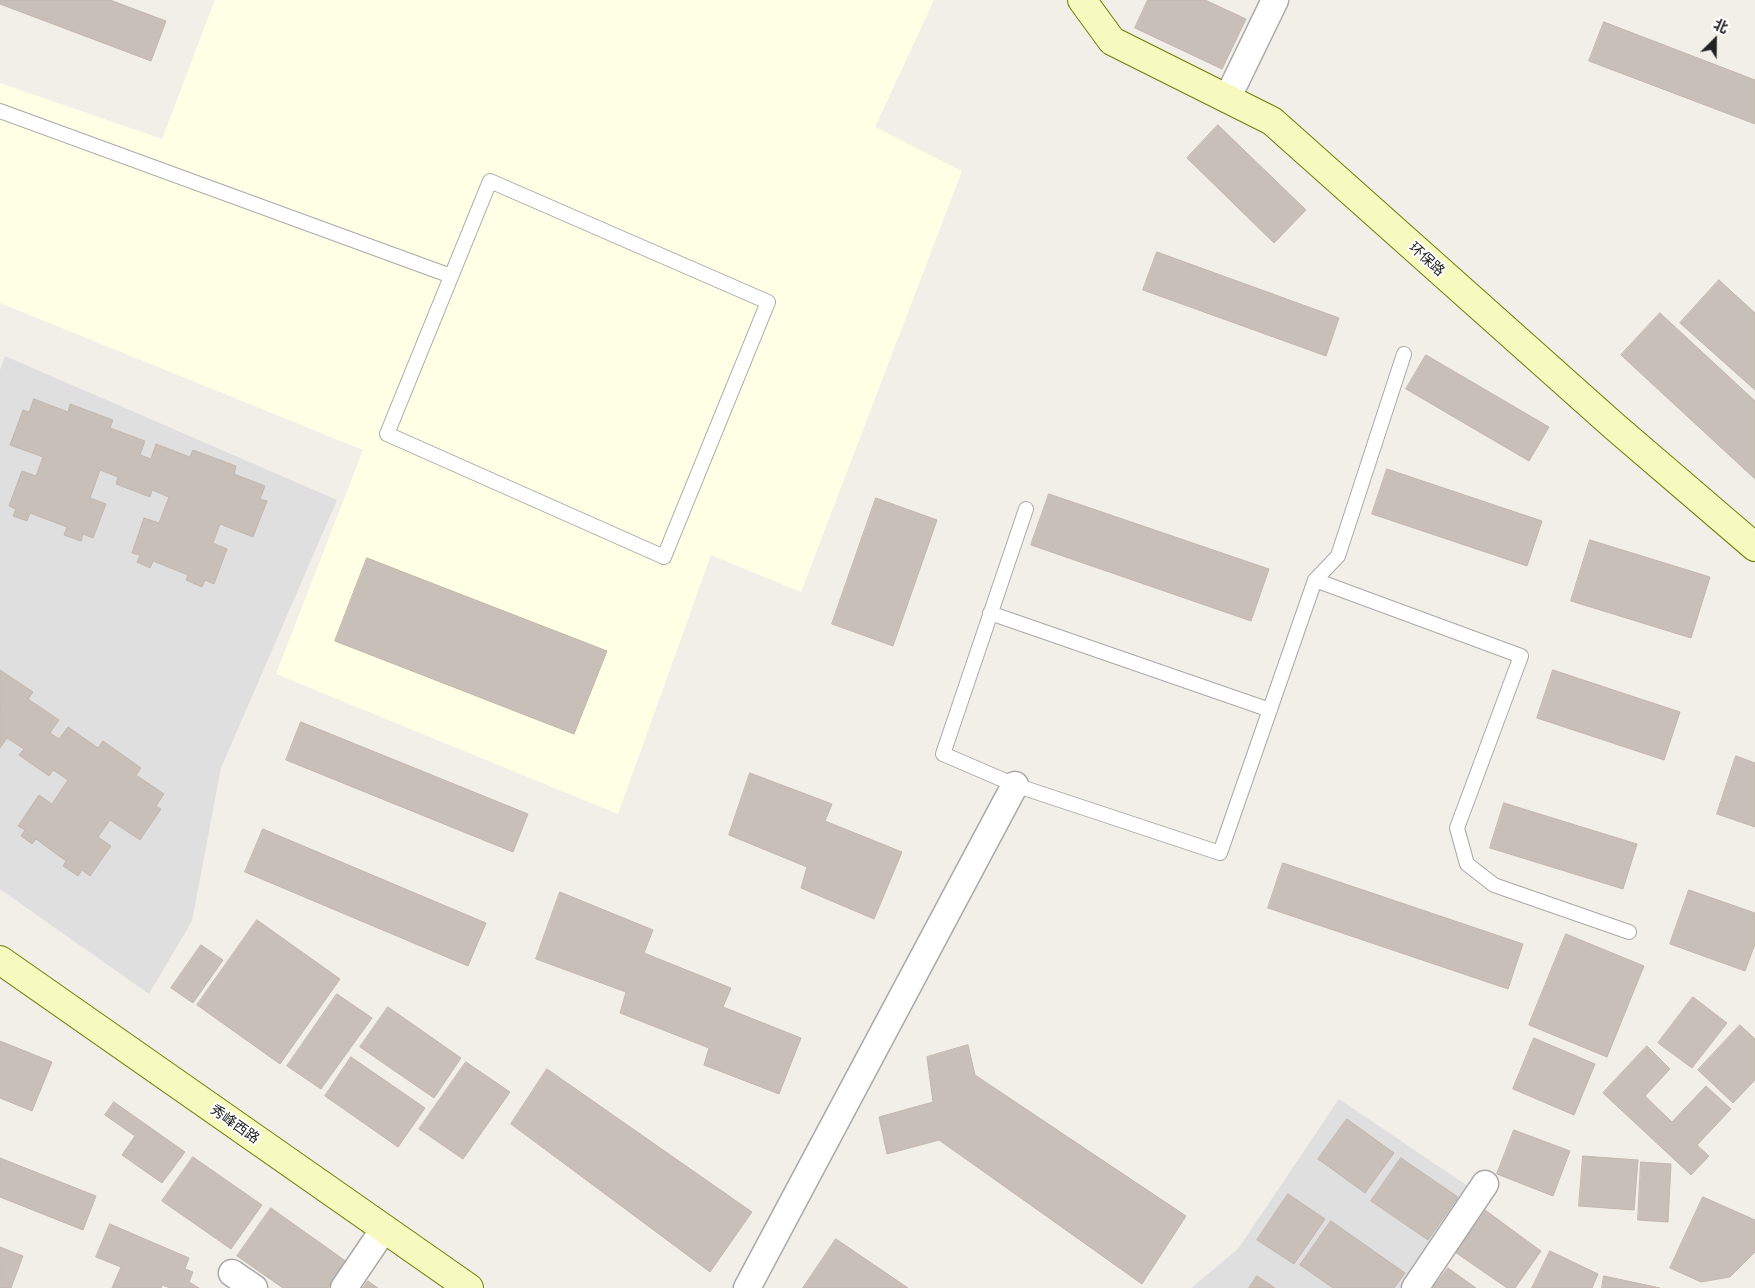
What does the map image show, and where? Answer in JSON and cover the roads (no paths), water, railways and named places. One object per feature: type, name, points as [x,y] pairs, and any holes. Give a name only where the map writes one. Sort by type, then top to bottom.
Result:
[{"type":"street","name":"环保路","points":[[1082,0],[1112,41],[1272,122],[1614,426],[1755,547]]},
{"type":"street","points":[[1227,99],[1275,0]]},
{"type":"street","points":[[746,1288],[1015,785]]},
{"type":"street","name":"秀峰西路","points":[[0,960],[469,1288]]},
{"type":"street","points":[[1415,1288],[1485,1184]]},
{"type":"street","points":[[344,1288],[384,1229]]},
{"type":"street","points":[[232,1273],[254,1288]]},
{"type":"lane","points":[[0,111],[451,276]]},
{"type":"lane","points":[[490,181],[768,302],[664,557],[387,434],[451,276],[490,181]]},
{"type":"lane","points":[[1026,509],[943,754],[1015,785],[1220,853],[1315,580],[1338,556],[1404,354]]},
{"type":"lane","points":[[1315,580],[1521,656],[1457,828],[1467,864],[1494,885],[1629,932]]},
{"type":"lane","points":[[990,613],[1270,710]]}]
